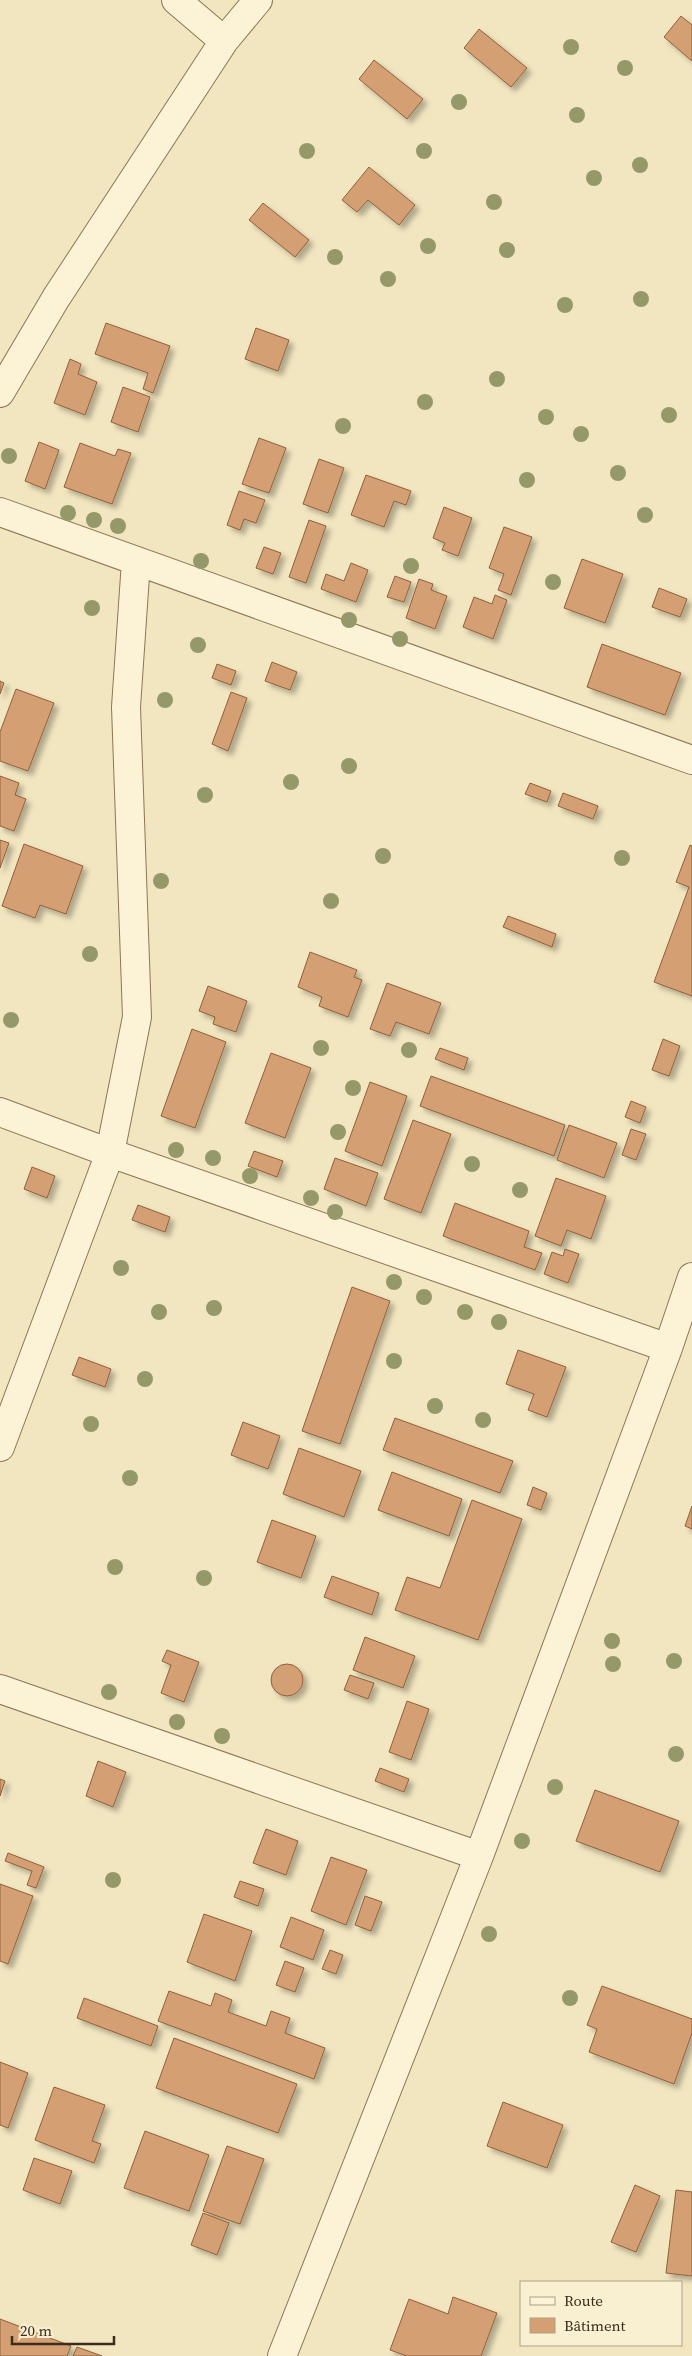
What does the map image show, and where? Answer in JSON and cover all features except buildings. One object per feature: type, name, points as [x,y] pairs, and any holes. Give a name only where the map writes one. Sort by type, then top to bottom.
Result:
[{"type":"street","points":[[176,0],[224,41]]},
{"type":"street","points":[[0,393],[56,298],[224,41],[258,0]]},
{"type":"street","points":[[0,512],[692,760]]},
{"type":"street","points":[[0,1447],[110,1152],[137,1017],[126,707],[136,561]]},
{"type":"street","points":[[0,1112],[668,1348]]},
{"type":"street","points":[[282,2356],[478,1856],[668,1348],[692,1277]]},
{"type":"street","points":[[0,1689],[478,1856]]}]
